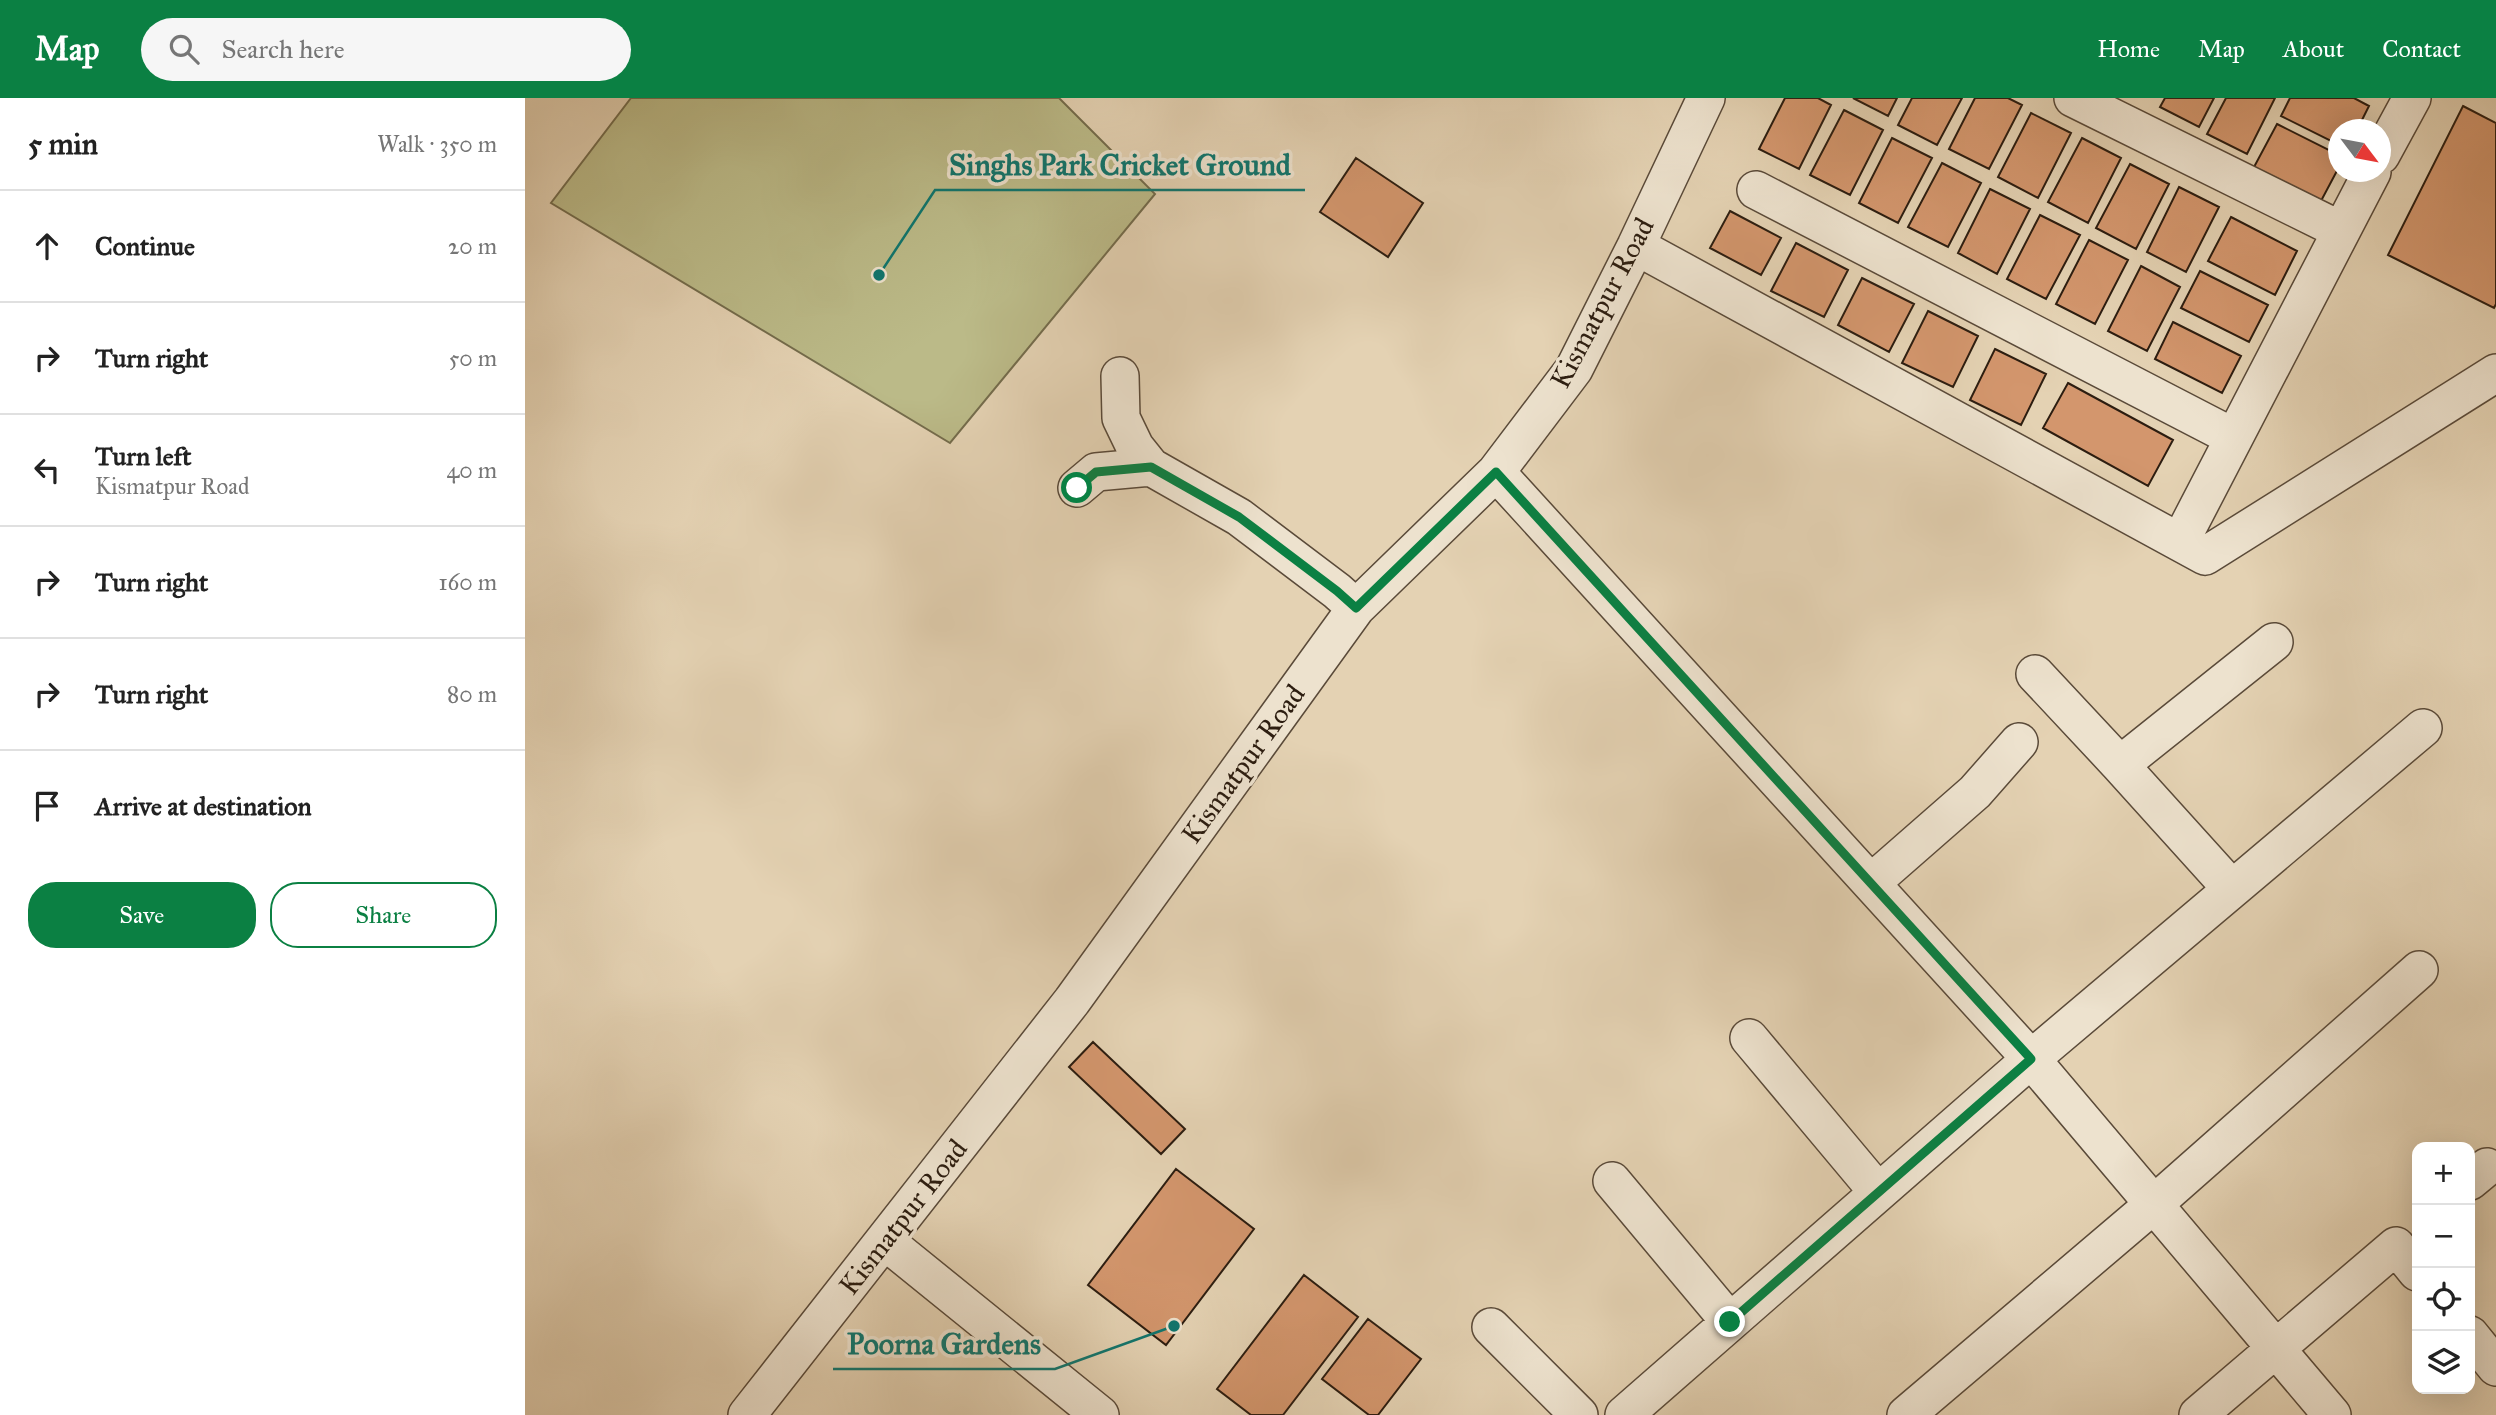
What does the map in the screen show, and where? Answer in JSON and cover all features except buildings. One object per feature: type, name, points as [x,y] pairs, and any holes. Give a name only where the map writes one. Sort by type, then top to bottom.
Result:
[{"type":"street","name":"Kismatpur Road","points":[[747,1415],[1072,1001],[1356,608],[1496,472],[1574,369],[1706,98]]},
{"type":"street","points":[[2073,98],[2340,230]]},
{"type":"street","points":[[2391,136],[2411,98]]},
{"type":"street","points":[[2180,542],[2366,182]]},
{"type":"street","points":[[1756,190],[2233,438]]},
{"type":"street","points":[[1636,246],[2205,556],[2496,373]]},
{"type":"street","points":[[1120,376],[1121,418],[1135,447],[1151,467],[1239,517],[1356,608]]},
{"type":"street","points":[[1077,488],[1096,472],[1151,467]]},
{"type":"street","points":[[1496,472],[2031,1059],[2332,1415]]},
{"type":"street","points":[[2120,765],[2274,642]]},
{"type":"street","points":[[2035,674],[2232,889]]},
{"type":"street","points":[[1642,1409],[1730,1322],[1878,1192],[2423,727]]},
{"type":"street","points":[[1871,883],[1975,792],[2019,742]]},
{"type":"street","points":[[1906,1415],[2153,1205],[2419,970]]},
{"type":"street","points":[[1749,1038],[1878,1192]]},
{"type":"street","points":[[1612,1181],[1730,1322]]},
{"type":"street","points":[[885,1241],[1100,1415]]},
{"type":"street","points":[[2198,1415],[2275,1348],[2410,1248]]},
{"type":"street","points":[[1491,1327],[1579,1415]]},
{"type":"street","points":[[2475,1341],[2496,1367]]},
{"type":"shaded area","points":[[631,98],[1059,98],[1155,194],[950,443],[551,203]]},
{"type":"place","name":"Singhs Park Cricket Ground","points":[[879,275]]},
{"type":"place","name":"Poorna Gardens","points":[[1174,1326]]},
{"type":"route","points":[[1077,488],[1096,472],[1151,467],[1239,517],[1356,608],[1496,472],[2031,1059],[1730,1322]]}]
